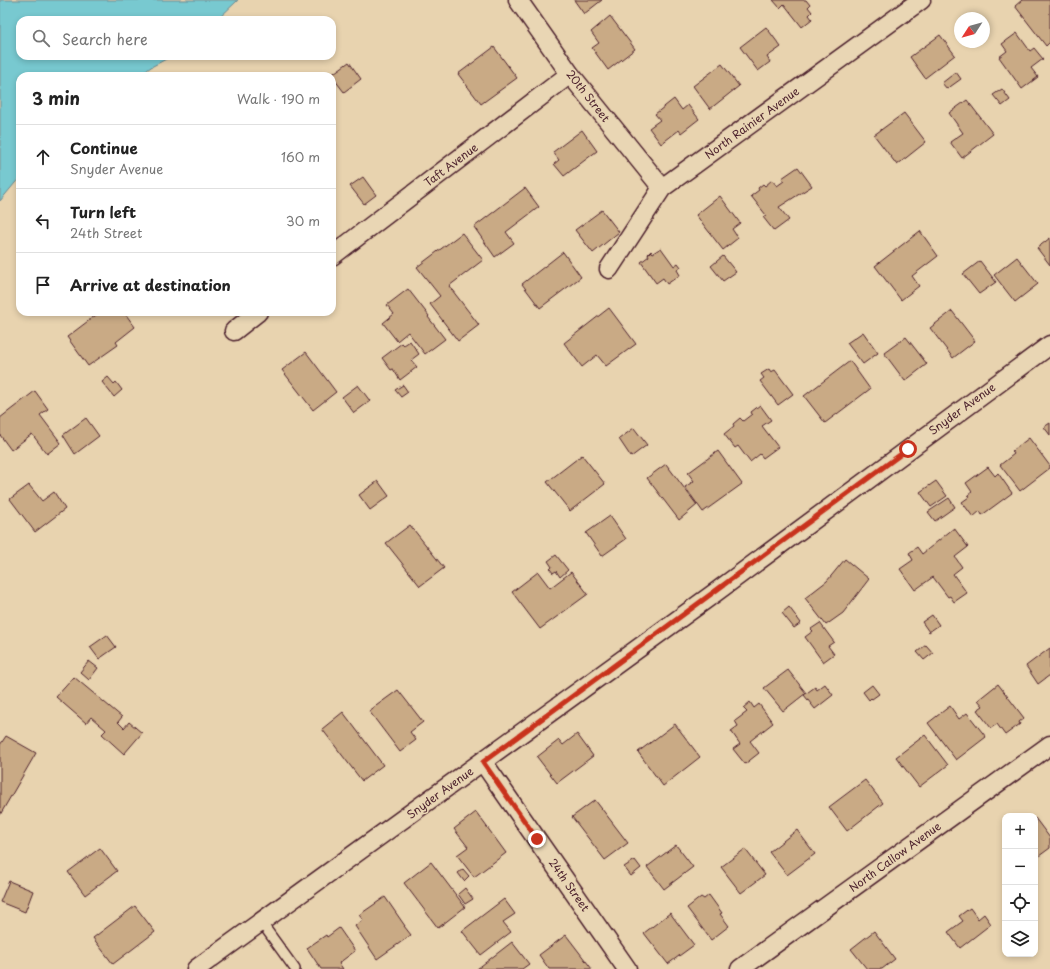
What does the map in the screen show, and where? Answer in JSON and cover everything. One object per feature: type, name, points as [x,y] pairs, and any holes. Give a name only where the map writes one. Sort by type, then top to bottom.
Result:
[{"type":"street","name":"20th Street","points":[[518,0],[570,74],[662,188]]},
{"type":"street","name":"North Rainier Avenue","points":[[609,269],[662,188],[921,0]]},
{"type":"street","name":"Taft Avenue","points":[[336,253],[570,74]]},
{"type":"street","points":[[234,331],[253,316]]},
{"type":"street","name":"Snyder Avenue","points":[[196,969],[483,762],[1050,345]]},
{"type":"street","name":"North Callow Avenue","points":[[740,969],[1050,745]]},
{"type":"street","name":"24th Street","points":[[483,762],[627,969]]},
{"type":"lane","points":[[261,922],[295,969]]},
{"type":"water","points":[[0,0],[238,0],[221,16],[16,16],[16,60],[164,60],[144,72],[16,72],[16,182],[0,201]]},
{"type":"building","points":[[574,0],[602,0],[584,14]]},
{"type":"building","points":[[773,0],[806,0],[810,5],[808,7],[812,12],[809,15],[812,19],[802,27],[784,4],[780,8]]},
{"type":"building","points":[[1022,0],[1050,0],[1050,42],[1046,46],[1015,6]]},
{"type":"building","points":[[610,16],[635,49],[608,70],[592,48],[599,43],[591,32]]},
{"type":"building","points":[[766,27],[781,47],[767,57],[770,62],[758,71],[740,47]]},
{"type":"building","points":[[1017,33],[1030,51],[1034,48],[1043,59],[1031,68],[1038,77],[1022,89],[999,57],[1007,51],[1002,44]]},
{"type":"building","points":[[940,35],[955,55],[925,78],[910,57]]},
{"type":"building","points":[[494,47],[517,78],[481,104],[458,74]]},
{"type":"building","points":[[349,62],[361,79],[344,92],[336,82],[335,72]]},
{"type":"building","points":[[722,64],[739,86],[710,109],[693,86]]},
{"type":"building","points":[[956,72],[961,79],[947,89],[942,83]]},
{"type":"building","points":[[1002,89],[1010,100],[1002,106],[993,95]]},
{"type":"building","points":[[674,99],[682,110],[688,105],[699,119],[681,133],[679,130],[661,144],[649,128],[660,120],[655,114]]},
{"type":"building","points":[[967,100],[993,134],[962,158],[950,142],[963,133],[949,113]]},
{"type":"building","points":[[904,113],[926,142],[897,165],[874,135]]},
{"type":"building","points":[[582,130],[597,151],[564,176],[554,164],[559,160],[553,152]]},
{"type":"building","points":[[798,167],[812,186],[779,207],[789,220],[774,231],[763,217],[766,215],[751,196],[759,190],[758,188],[763,184],[765,186],[772,180],[777,186],[784,181],[782,178]]},
{"type":"building","points":[[363,177],[376,195],[364,204],[350,186]]},
{"type":"building","points":[[525,188],[539,207],[506,232],[514,243],[495,257],[474,227]]},
{"type":"building","points":[[720,196],[740,223],[732,229],[738,238],[723,250],[696,215]]},
{"type":"building","points":[[602,210],[619,232],[593,253],[575,230]]},
{"type":"building","points":[[920,231],[938,256],[912,276],[919,286],[901,300],[875,266]]},
{"type":"building","points":[[462,233],[483,260],[449,286],[479,325],[458,341],[430,304],[440,296],[417,267]]},
{"type":"building","points":[[1050,238],[1050,265],[1037,248]]},
{"type":"building","points":[[661,248],[674,266],[678,263],[681,267],[677,270],[680,275],[667,284],[663,278],[656,283],[641,262],[649,256],[648,254],[651,251],[653,253]]},
{"type":"building","points":[[563,252],[581,277],[540,308],[522,284]]},
{"type":"building","points":[[723,256],[736,272],[723,281],[711,266]]},
{"type":"building","points":[[1017,257],[1038,284],[1015,302],[994,275]]},
{"type":"building","points":[[980,261],[996,282],[979,294],[963,274]]},
{"type":"building","points":[[408,289],[445,339],[425,354],[408,332],[397,341],[383,323],[394,314],[387,305]]},
{"type":"building","points":[[609,308],[636,344],[606,366],[597,355],[582,367],[564,343]]},
{"type":"building","points":[[952,311],[975,341],[953,358],[930,328]]},
{"type":"building","points":[[95,316],[127,316],[135,327],[116,342],[118,345],[88,366],[67,337]]},
{"type":"building","points":[[863,332],[878,353],[863,364],[847,343]]},
{"type":"building","points":[[906,337],[927,364],[905,381],[884,353]]},
{"type":"building","points":[[410,341],[419,354],[411,360],[417,367],[400,380],[393,369],[391,370],[382,358],[402,343],[404,345]]},
{"type":"building","points":[[306,352],[336,392],[313,410],[282,370]]},
{"type":"building","points":[[850,361],[870,389],[825,423],[804,396]]},
{"type":"building","points":[[769,369],[771,372],[775,370],[793,394],[778,405],[760,381],[764,378],[761,374]]},
{"type":"building","points":[[108,377],[114,384],[116,382],[122,390],[114,397],[102,382]]},
{"type":"building","points":[[358,385],[370,401],[354,413],[342,397]]},
{"type":"building","points":[[403,385],[408,392],[401,397],[395,390]]},
{"type":"building","points":[[35,391],[48,409],[40,415],[61,443],[47,454],[32,434],[11,450],[0,435],[0,418]]},
{"type":"building","points":[[760,405],[771,420],[762,426],[778,447],[763,458],[760,454],[750,462],[738,446],[735,448],[724,434],[734,426],[733,424],[740,418],[743,421]]},
{"type":"building","points":[[86,418],[99,436],[75,454],[63,435]]},
{"type":"building","points":[[1050,423],[1050,435],[1044,427]]},
{"type":"building","points":[[634,428],[647,445],[631,457],[619,439]]},
{"type":"building","points":[[1029,438],[1050,468],[1020,491],[1000,465],[1014,454],[1012,451]]},
{"type":"building","points":[[718,451],[742,484],[703,512],[685,487],[694,481],[688,473]]},
{"type":"building","points":[[582,455],[605,484],[570,511],[547,482]]},
{"type":"building","points":[[666,464],[697,505],[679,520],[647,478]]},
{"type":"building","points":[[988,467],[995,476],[998,473],[1012,493],[982,515],[980,511],[973,517],[962,502],[969,497],[968,495],[972,492],[966,483]]},
{"type":"building","points":[[378,481],[389,496],[370,510],[359,495]]},
{"type":"building","points":[[936,481],[947,496],[931,507],[920,492]]},
{"type":"building","points":[[29,485],[42,501],[54,492],[65,509],[35,532],[10,499]]},
{"type":"building","points":[[949,498],[955,507],[935,521],[928,512]]},
{"type":"building","points":[[610,516],[626,539],[602,556],[586,533]]},
{"type":"building","points":[[410,525],[444,568],[420,586],[386,543]]},
{"type":"building","points":[[954,528],[968,547],[955,557],[962,567],[953,574],[967,593],[954,602],[950,596],[948,597],[933,577],[915,590],[900,569],[913,560],[909,553],[917,547],[922,554]]},
{"type":"building","points":[[556,555],[568,570],[560,577],[556,571],[553,573],[550,569],[552,567],[548,561]]},
{"type":"building","points":[[845,559],[869,579],[843,613],[826,625],[805,598],[827,581]]},
{"type":"building","points":[[538,572],[550,588],[571,572],[588,594],[540,629],[512,592]]},
{"type":"building","points":[[789,607],[801,623],[794,628],[782,613]]},
{"type":"building","points":[[932,615],[939,625],[929,632],[922,622]]},
{"type":"building","points":[[820,623],[834,642],[828,646],[834,654],[823,662],[805,637],[813,631],[811,629]]},
{"type":"building","points":[[107,635],[116,647],[99,659],[90,647]]},
{"type":"building","points":[[926,645],[933,653],[924,660],[917,652]]},
{"type":"building","points":[[1050,648],[1050,675],[1038,684],[1026,666]]},
{"type":"building","points":[[89,661],[98,668],[89,680],[80,672]]},
{"type":"building","points":[[788,670],[806,693],[783,711],[764,688]]},
{"type":"building","points":[[74,677],[122,717],[118,722],[124,728],[129,722],[142,733],[124,754],[102,734],[106,730],[91,717],[86,723],[56,697]]},
{"type":"building","points":[[825,684],[833,695],[815,709],[804,695],[815,687],[817,690]]},
{"type":"building","points":[[998,684],[1024,718],[1019,722],[1020,724],[1005,735],[997,724],[991,728],[977,710],[983,706],[978,700]]},
{"type":"building","points":[[872,685],[879,694],[869,700],[863,692]]},
{"type":"building","points":[[398,690],[423,722],[410,732],[416,740],[400,752],[369,711]]},
{"type":"building","points":[[750,702],[754,708],[759,704],[773,723],[750,741],[759,753],[745,764],[733,749],[740,744],[731,731],[738,726],[735,721],[747,712],[743,708]]},
{"type":"building","points":[[950,706],[959,719],[967,713],[986,737],[956,760],[928,723]]},
{"type":"building","points":[[343,712],[383,765],[362,781],[322,729]]},
{"type":"building","points":[[675,724],[700,757],[663,786],[638,752]]},
{"type":"building","points":[[577,734],[593,756],[557,783],[537,757],[559,740],[563,745]]},
{"type":"building","points":[[925,735],[948,765],[919,787],[896,757]]},
{"type":"building","points":[[6,736],[36,753],[0,815],[0,745]]},
{"type":"building","points":[[865,780],[883,803],[847,831],[829,807]]},
{"type":"building","points":[[595,800],[628,843],[605,860],[572,817]]},
{"type":"building","points":[[476,812],[506,853],[474,877],[457,855],[468,847],[454,829]]},
{"type":"building","points":[[1038,822],[1050,838],[1050,848],[1038,857]]},
{"type":"building","points":[[797,830],[815,854],[787,875],[769,852]]},
{"type":"building","points":[[676,845],[693,867],[664,889],[647,867]]},
{"type":"building","points":[[100,848],[117,871],[85,895],[68,872]]},
{"type":"building","points":[[745,849],[765,875],[741,893],[721,867]]},
{"type":"building","points":[[635,860],[641,868],[631,876],[624,867]]},
{"type":"building","points":[[431,862],[465,907],[438,928],[404,883]]},
{"type":"building","points":[[463,869],[469,876],[464,881],[458,873]]},
{"type":"building","points":[[9,881],[33,891],[25,912],[0,902]]},
{"type":"building","points":[[465,888],[473,899],[465,904],[458,894]]},
{"type":"building","points":[[709,895],[729,926],[711,940],[687,908],[701,897],[704,899]]},
{"type":"building","points":[[385,897],[411,935],[377,959],[355,926],[363,920],[359,915]]},
{"type":"building","points":[[504,899],[515,914],[503,922],[511,932],[481,955],[462,931]]},
{"type":"building","points":[[135,906],[155,932],[113,964],[93,938]]},
{"type":"building","points":[[970,908],[978,919],[984,914],[991,924],[960,948],[948,932],[963,921],[959,916]]},
{"type":"building","points":[[670,913],[694,945],[668,964],[644,933]]},
{"type":"building","points":[[339,928],[355,951],[339,963],[343,969],[321,969],[307,948],[326,935],[327,937]]},
{"type":"building","points":[[874,931],[895,959],[882,969],[867,969],[851,949]]},
{"type":"building","points":[[566,935],[592,969],[549,969],[539,955]]},
{"type":"building","points":[[512,942],[529,964],[522,969],[477,969]]},
{"type":"route","points":[[537,839],[483,762],[716,592],[908,449]]}]
